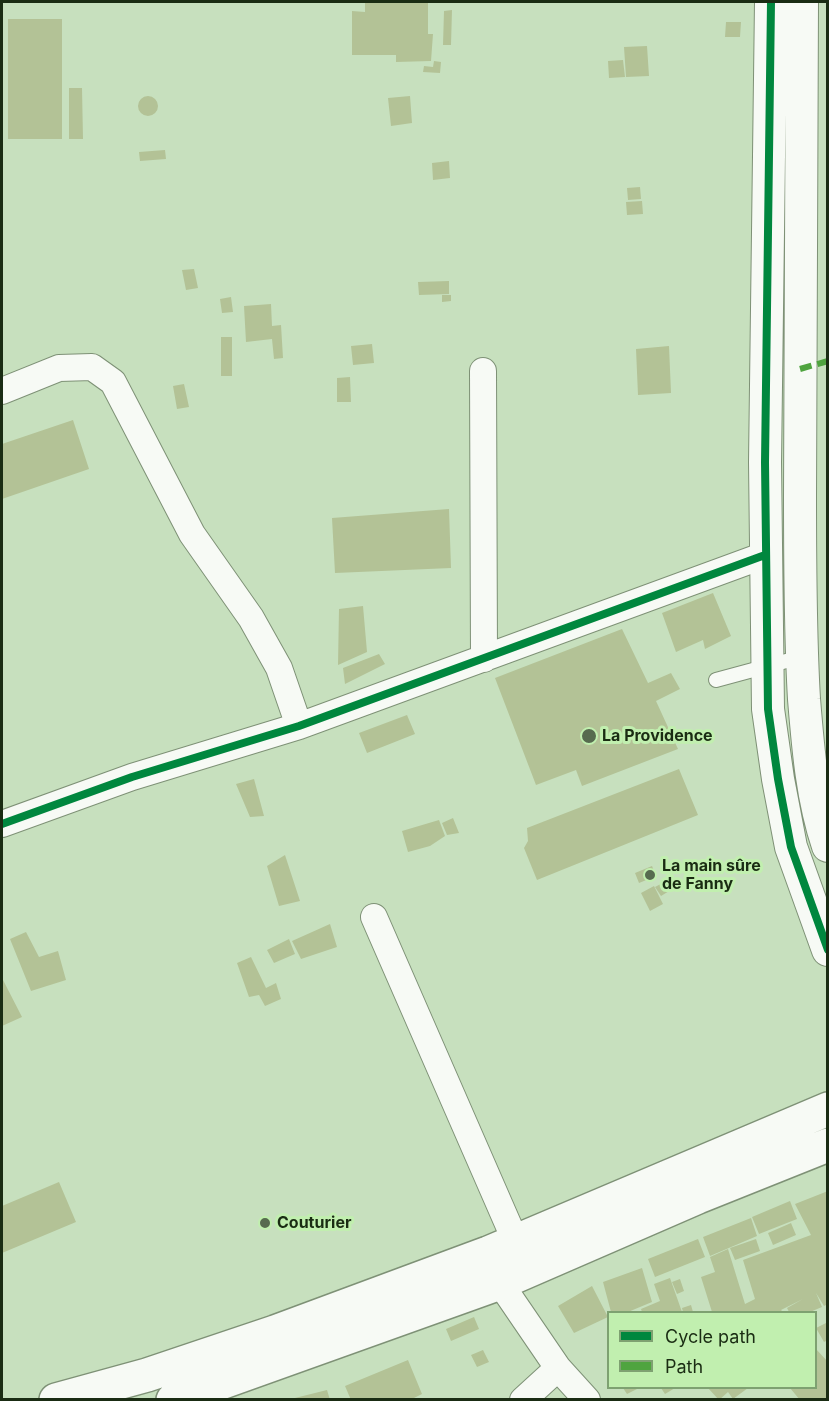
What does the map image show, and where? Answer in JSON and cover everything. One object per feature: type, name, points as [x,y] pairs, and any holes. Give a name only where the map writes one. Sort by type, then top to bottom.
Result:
[{"type":"main road","points":[[56,1400],[147,1375],[275,1332],[502,1246],[828,1109]]},
{"type":"main road","points":[[173,1400],[500,1283],[698,1197],[828,1145]]},
{"type":"street","points":[[771,2],[765,555],[768,709],[791,847],[828,950]]},
{"type":"street","points":[[802,2],[801,657],[808,748],[821,827],[828,846]]},
{"type":"street","points":[[2,391],[59,368],[92,367],[113,382],[192,534],[251,618],[279,668],[299,726]]},
{"type":"street","points":[[483,372],[484,659]]},
{"type":"street","points":[[2,824],[132,777],[299,726],[765,555]]},
{"type":"street","points":[[374,917],[502,1246],[500,1283],[558,1368],[586,1400]]},
{"type":"street","points":[[523,1400],[558,1368]]},
{"type":"lane","points":[[716,680],[801,657]]},
{"type":"building","points":[[365,2],[428,2],[428,34],[433,34],[431,61],[396,62],[396,55],[352,55],[352,11],[365,12]]},
{"type":"building","points":[[452,10],[451,45],[443,45],[444,11]]},
{"type":"building","points":[[8,19],[62,19],[62,139],[8,139]]},
{"type":"building","points":[[726,22],[741,22],[740,37],[725,37]]},
{"type":"building","points":[[647,46],[649,76],[626,77],[624,47]]},
{"type":"building","points":[[623,60],[625,77],[609,78],[608,61]]},
{"type":"building","points":[[434,61],[441,62],[440,73],[423,72],[424,66],[433,67]]},
{"type":"building","points":[[69,88],[82,88],[83,139],[69,139]]},
{"type":"building","points":[[144,96],[152,96],[158,102],[158,110],[152,116],[144,116],[138,110],[138,102]]},
{"type":"building","points":[[410,96],[412,123],[391,126],[388,98]]},
{"type":"building","points":[[165,150],[166,159],[140,161],[139,152]]},
{"type":"building","points":[[449,161],[450,178],[433,180],[432,163]]},
{"type":"building","points":[[640,187],[641,199],[628,200],[627,188]]},
{"type":"building","points":[[642,201],[643,214],[627,215],[626,202]]},
{"type":"building","points":[[194,269],[198,288],[186,290],[182,270]]},
{"type":"building","points":[[449,281],[449,294],[419,295],[418,282]]},
{"type":"building","points":[[442,295],[451,295],[451,301],[442,302]]},
{"type":"building","points":[[231,297],[233,312],[222,313],[220,299]]},
{"type":"building","points":[[271,304],[272,326],[281,325],[283,358],[274,359],[272,339],[246,342],[244,306]]},
{"type":"building","points":[[221,337],[232,337],[232,376],[221,376]]},
{"type":"building","points":[[372,344],[374,363],[353,365],[351,346]]},
{"type":"building","points":[[669,346],[671,393],[638,395],[636,349]]},
{"type":"building","points":[[350,377],[351,402],[337,402],[337,378]]},
{"type":"building","points":[[184,384],[189,407],[177,409],[173,386]]},
{"type":"building","points":[[73,420],[89,469],[2,499],[2,444]]},
{"type":"building","points":[[449,509],[451,568],[335,573],[332,518]]},
{"type":"building","points":[[713,593],[731,636],[705,649],[703,640],[676,652],[662,613]]},
{"type":"building","points":[[363,606],[367,652],[338,665],[339,609]]},
{"type":"building","points":[[622,629],[648,683],[671,673],[680,689],[656,701],[678,749],[582,786],[576,770],[536,785],[495,678]]},
{"type":"building","points":[[379,654],[385,664],[345,684],[343,668]]},
{"type":"building","points":[[407,715],[415,734],[367,753],[359,733]]},
{"type":"building","points":[[679,769],[698,815],[537,880],[524,848],[528,841],[527,828]]},
{"type":"building","points":[[254,779],[264,816],[250,817],[236,784]]},
{"type":"building","points":[[453,818],[459,833],[447,835],[442,823]]},
{"type":"building","points":[[439,820],[445,836],[430,846],[408,852],[402,831]]},
{"type":"building","points":[[285,855],[300,901],[279,906],[267,866]]},
{"type":"building","points":[[652,866],[656,876],[639,883],[635,873]]},
{"type":"building","points":[[670,879],[674,888],[661,896],[655,887]]},
{"type":"building","points":[[654,886],[663,904],[650,911],[641,893]]},
{"type":"building","points":[[330,924],[337,947],[301,959],[292,941]]},
{"type":"building","points":[[26,932],[39,957],[58,951],[66,980],[31,991],[10,939]]},
{"type":"building","points":[[289,939],[295,954],[274,963],[267,950]]},
{"type":"building","points":[[251,957],[266,988],[276,983],[281,999],[265,1006],[259,995],[249,997],[237,963]]},
{"type":"building","points":[[2,978],[22,1017],[2,1026]]},
{"type":"building","points":[[59,1182],[76,1222],[2,1253],[2,1206]]},
{"type":"building","points":[[828,1191],[828,1304],[824,1306],[816,1293],[822,1307],[812,1311],[788,1311],[787,1308],[803,1299],[781,1310],[782,1311],[712,1311],[701,1277],[715,1272],[710,1257],[728,1249],[745,1304],[755,1299],[743,1260],[811,1235],[795,1204]]},
{"type":"building","points":[[790,1201],[797,1219],[759,1234],[752,1217]]},
{"type":"building","points":[[751,1218],[757,1236],[710,1256],[703,1237]]},
{"type":"building","points":[[791,1223],[796,1235],[773,1245],[768,1233]]},
{"type":"building","points":[[698,1239],[705,1257],[655,1277],[648,1259]]},
{"type":"building","points":[[756,1239],[760,1251],[735,1260],[730,1248]]},
{"type":"building","points":[[642,1268],[652,1302],[630,1311],[611,1311],[603,1282]]},
{"type":"building","points":[[670,1278],[682,1311],[642,1311],[641,1309],[660,1301],[654,1284]]},
{"type":"building","points":[[680,1279],[684,1291],[677,1294],[672,1282]]},
{"type":"building","points":[[592,1286],[607,1317],[574,1333],[558,1306]]},
{"type":"building","points":[[691,1305],[693,1311],[683,1311],[682,1308]]},
{"type":"building","points":[[474,1317],[479,1329],[451,1341],[446,1329]]},
{"type":"building","points":[[828,1322],[828,1340],[824,1342],[817,1328]]},
{"type":"building","points":[[483,1350],[489,1362],[477,1367],[471,1355]]},
{"type":"building","points":[[817,1350],[828,1362],[828,1400],[800,1400],[791,1389],[817,1389]]},
{"type":"building","points":[[408,1360],[422,1394],[410,1400],[351,1400],[345,1386]]},
{"type":"building","points":[[624,1389],[637,1389],[627,1394]]},
{"type":"building","points":[[662,1389],[673,1389],[665,1394]]},
{"type":"building","points":[[709,1389],[747,1389],[733,1399],[728,1392],[719,1400]]},
{"type":"building","points":[[327,1390],[330,1400],[291,1400],[291,1399]]},
{"type":"marked path","points":[[800,369],[828,361]]},
{"type":"cycle path","points":[[771,2],[765,462],[768,709],[791,847],[828,950]]},
{"type":"cycle path","points":[[2,824],[132,777],[299,726],[765,555]]},
{"type":"place","name":"La Providence","points":[[589,736]]},
{"type":"place","name":"La main sûre de Fanny","points":[[650,875]]},
{"type":"place","name":"Couturier","points":[[265,1223]]}]
